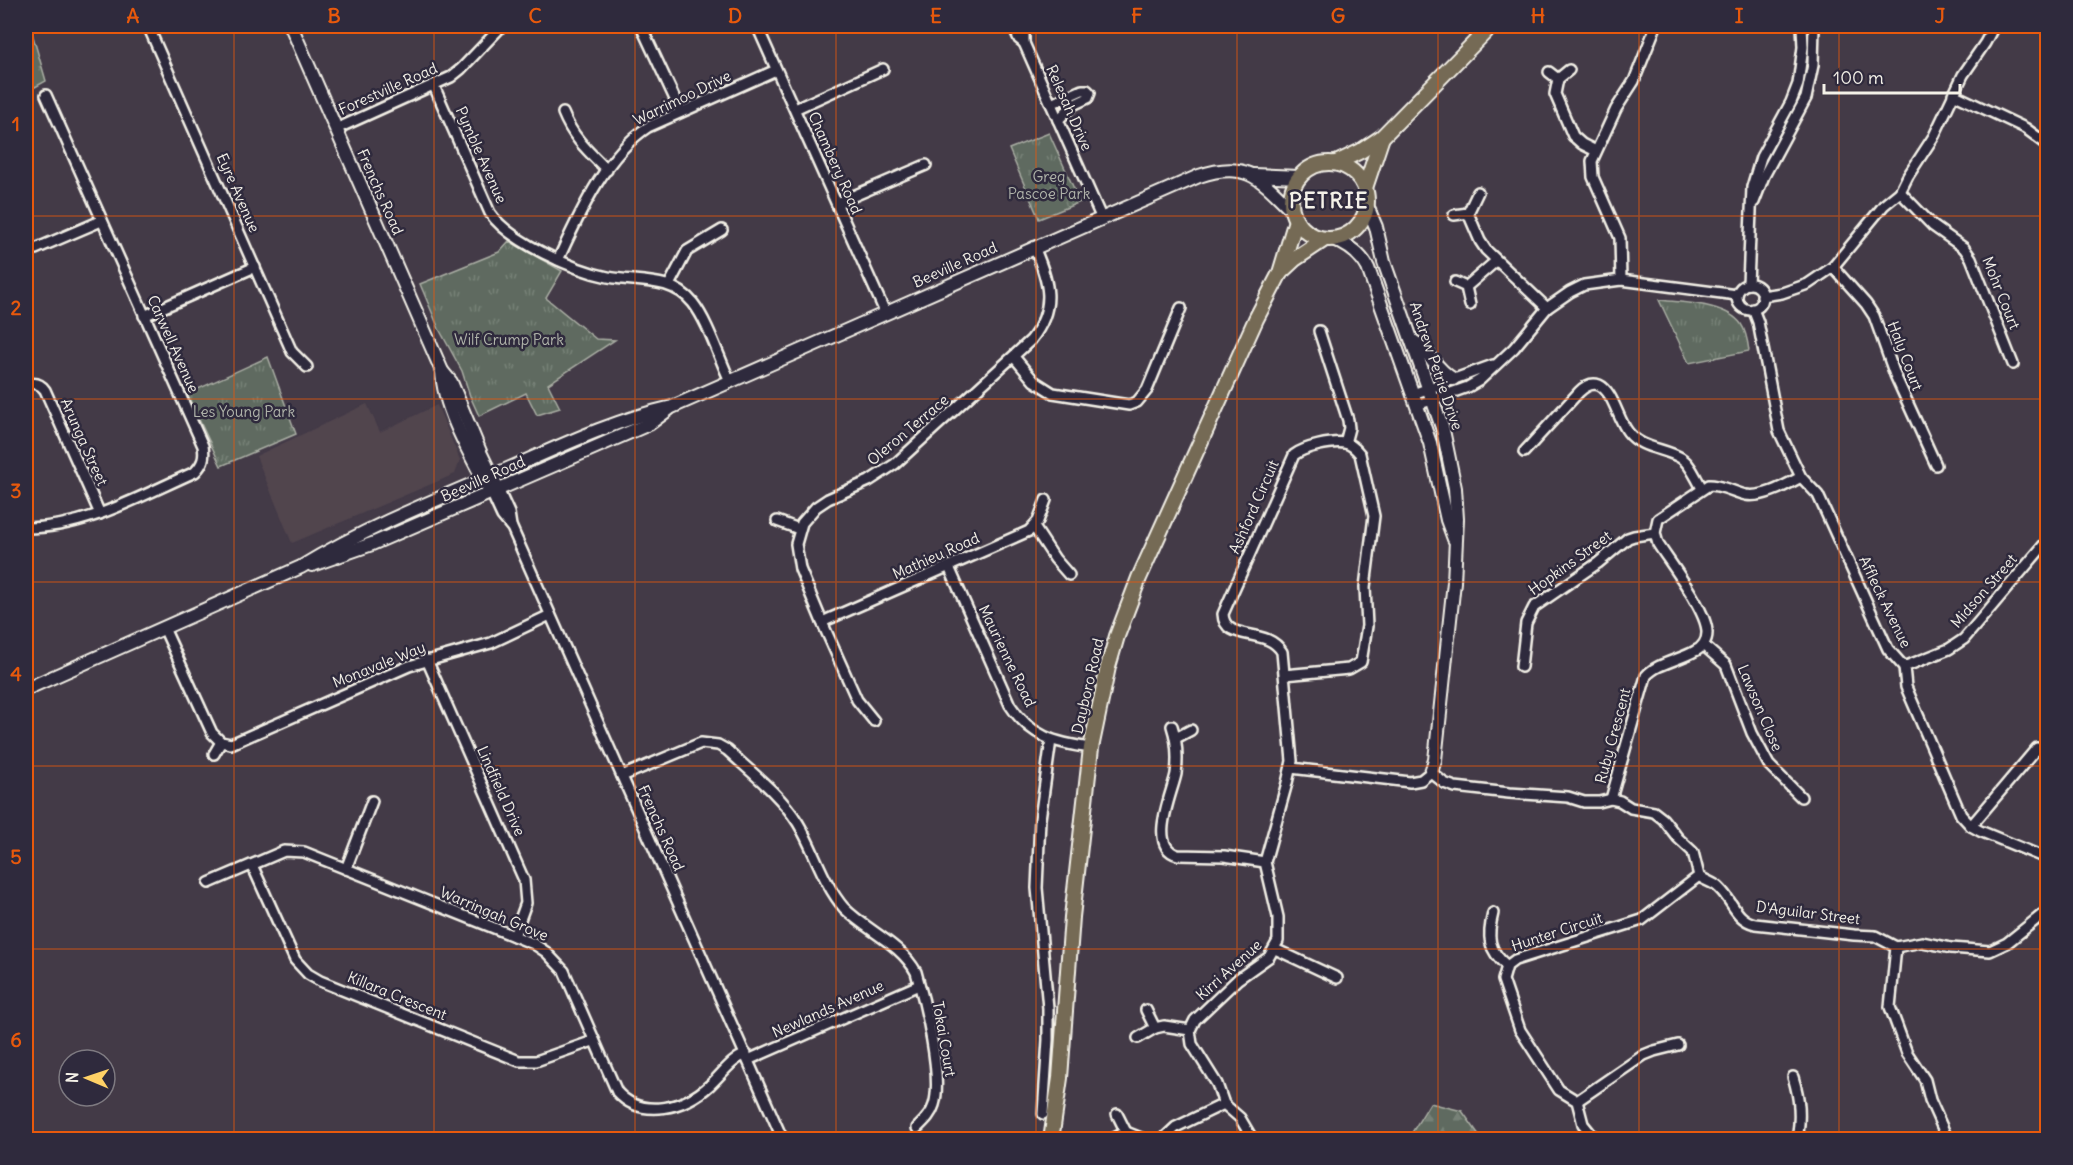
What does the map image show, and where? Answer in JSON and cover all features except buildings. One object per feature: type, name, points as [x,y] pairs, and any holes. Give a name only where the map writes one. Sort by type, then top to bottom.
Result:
[{"type":"main road","name":"Frenchs Road","points":[[291,26],[442,371],[451,382],[494,490]]},
{"type":"main road","points":[[1294,215],[1292,190],[1299,177],[1318,164],[1336,163],[1353,155],[1382,137],[1491,26]]},
{"type":"main road","points":[[1253,175],[1311,235],[1329,239],[1345,236],[1356,229],[1364,218],[1367,206],[1365,188],[1382,137]]},
{"type":"main road","points":[[1336,163],[1356,174],[1365,188]]},
{"type":"main road","name":"Beeville Road","points":[[26,689],[301,567],[341,543],[488,478],[642,414],[672,407],[1207,173],[1235,169],[1253,175],[1299,177]]},
{"type":"main road","name":"Andrew Petrie Drive","points":[[1367,206],[1443,430],[1453,472],[1457,504],[1454,582],[1435,760],[1431,772]]},
{"type":"main road","name":"Dayboro Road","points":[[1051,1140],[1060,1078],[1072,917],[1091,748],[1108,667],[1138,578],[1256,318],[1280,273],[1294,215]]},
{"type":"main road","name":"Dayboro Road","points":[[1280,273],[1295,259],[1329,239]]},
{"type":"main road","name":"Andrew Petrie Drive","points":[[1329,239],[1355,251],[1368,268],[1434,456],[1447,520],[1455,540]]},
{"type":"main road","points":[[1412,340],[1422,346],[1441,372],[1454,379]]},
{"type":"main road","name":"Beeville Road","points":[[301,567],[323,562],[372,544],[649,424],[672,407]]},
{"type":"street","name":"Eyre Avenue","points":[[148,26],[291,352],[307,368]]},
{"type":"street","name":"Forestville Road","points":[[336,129],[434,86],[461,69],[502,26]]},
{"type":"street","points":[[641,26],[681,112]]},
{"type":"street","name":"Chambery Road","points":[[757,26],[885,312]]},
{"type":"street","name":"Relesah Drive","points":[[1013,26],[1019,39],[1024,43]]},
{"type":"street","name":"Relesah Drive","points":[[1024,26],[1024,43],[1101,218]]},
{"type":"street","points":[[1621,280],[1620,238],[1593,177],[1592,161],[1616,109],[1634,81],[1656,26]]},
{"type":"street","points":[[1748,284],[1752,187],[1755,172],[1798,84],[1803,47],[1802,26]]},
{"type":"street","points":[[1752,205],[1764,176],[1806,98],[1814,65],[1814,26]]},
{"type":"street","points":[[1762,296],[1782,293],[1808,284],[1833,267],[1845,256],[1884,205],[1900,192],[1934,136],[1963,75],[1994,26]]},
{"type":"street","points":[[795,110],[883,69]]},
{"type":"street","name":"Warrimoo Drive","points":[[558,260],[581,211],[607,170],[630,140],[681,112],[776,70]]},
{"type":"street","points":[[1569,70],[1558,79],[1555,94],[1573,136],[1596,151]]},
{"type":"street","points":[[1549,72],[1558,79]]},
{"type":"street","name":"Pymble Avenue","points":[[434,86],[495,221],[512,234],[575,268],[611,277],[656,281],[669,285],[684,294],[693,303],[730,381]]},
{"type":"street","points":[[1051,104],[1082,90],[1090,93],[1088,98],[1073,105],[1058,120]]},
{"type":"street","points":[[1953,94],[2025,128],[2048,145]]},
{"type":"street","name":"Carwell Avenue","points":[[26,528],[57,526],[100,514],[195,472],[201,467],[203,461],[203,446],[46,95]]},
{"type":"street","points":[[563,113],[576,138],[607,170]]},
{"type":"street","points":[[837,203],[926,165]]},
{"type":"street","points":[[1478,192],[1468,213],[1480,241],[1496,261],[1547,308]]},
{"type":"street","name":"Mohr Court","points":[[1900,192],[1933,226],[1964,248],[1971,258],[2013,364]]},
{"type":"street","points":[[1454,215],[1468,213]]},
{"type":"street","points":[[26,253],[101,220]]},
{"type":"street","points":[[669,285],[687,251],[722,230]]},
{"type":"street","name":"Oleron Terrace","points":[[799,529],[810,512],[821,503],[869,481],[895,464],[1014,357],[1038,332],[1047,311],[1047,281],[1034,247]]},
{"type":"street","points":[[1466,287],[1496,261]]},
{"type":"street","points":[[144,316],[255,267]]},
{"type":"street","name":"Haly Court","points":[[1833,267],[1874,316],[1895,375],[1936,465]]},
{"type":"street","points":[[1415,400],[1468,387],[1480,380],[1514,348],[1547,308],[1584,285],[1621,280],[1737,296]]},
{"type":"street","points":[[1455,282],[1466,287]]},
{"type":"street","points":[[1748,284],[1756,286],[1762,296],[1760,304],[1753,309],[1741,307],[1737,296],[1741,288],[1748,284]]},
{"type":"street","points":[[1466,287],[1470,305]]},
{"type":"street","points":[[1014,357],[1034,381],[1053,393],[1138,406],[1147,390],[1181,308]]},
{"type":"street","name":"Affleck Avenue","points":[[1753,309],[1760,333],[1779,431],[1801,477],[1818,495],[1888,649],[1904,668],[1907,690],[1957,806],[1971,826]]},
{"type":"street","points":[[1284,675],[1349,669],[1361,662],[1367,626],[1365,587],[1374,516],[1360,454],[1345,443],[1349,428],[1348,420],[1319,331]]},
{"type":"street","points":[[1431,395],[1454,379],[1495,364]]},
{"type":"street","name":"Arunga Street","points":[[26,385],[40,381],[100,514]]},
{"type":"street","points":[[1524,452],[1578,392],[1585,387],[1600,385],[1608,393],[1627,431],[1644,444],[1687,463],[1702,488]]},
{"type":"street","name":"Ashford Circuit","points":[[1291,768],[1292,752],[1282,652],[1268,638],[1229,629],[1224,622],[1223,614],[1294,455],[1308,447],[1345,443]]},
{"type":"street","points":[[1703,645],[1707,631],[1699,609],[1658,544],[1655,533],[1658,519],[1702,488],[1716,485],[1752,495],[1801,477]]},
{"type":"street","name":"Frenchs Road","points":[[494,490],[502,516],[512,528],[783,1140]]},
{"type":"street","points":[[1046,500],[1034,527],[1055,559],[1069,574]]},
{"type":"street","points":[[777,521],[799,529],[796,544],[797,561],[857,700],[874,721]]},
{"type":"street","name":"Mathieu Road","points":[[822,622],[1023,534],[1034,527]]},
{"type":"street","name":"Hopkins Street","points":[[1521,667],[1526,623],[1534,607],[1598,563],[1628,538],[1655,533]]},
{"type":"street","name":"Midson Street","points":[[1904,668],[1949,649],[1964,639],[2048,540]]},
{"type":"street","name":"Maurienne Road","points":[[949,567],[1010,705],[1025,723],[1051,740],[1091,748]]},
{"type":"street","name":"Monavale Way","points":[[220,742],[236,743],[408,666],[490,643],[550,615]]},
{"type":"street","points":[[164,628],[212,733],[220,742],[214,754]]},
{"type":"street","name":"Lawson Close","points":[[1703,645],[1726,665],[1752,733],[1769,765],[1801,796]]},
{"type":"street","name":"Ruby Crescent","points":[[1611,798],[1646,676],[1650,671],[1693,653],[1703,645]]},
{"type":"street","name":"Lindfield Drive","points":[[427,660],[524,880],[526,903],[514,936]]},
{"type":"street","points":[[1173,726],[1176,738],[1176,776],[1168,798],[1163,837],[1167,849],[1178,855],[1224,856],[1265,862]]},
{"type":"street","points":[[1176,738],[1191,730]]},
{"type":"street","name":"Dayboro Road","points":[[1043,1114],[1048,1019],[1037,878],[1040,819],[1051,740]]},
{"type":"street","name":"Tokai Court","points":[[622,776],[701,742],[718,745],[727,750],[781,799],[798,823],[835,895],[856,918],[902,953],[909,961],[919,985],[937,1079],[930,1114],[917,1128]]},
{"type":"street","points":[[2037,748],[1971,826],[2048,859]]},
{"type":"street","points":[[1291,768],[1410,782],[1422,780],[1431,772],[1444,783],[1455,787],[1509,794],[1568,797],[1584,802],[1599,802],[1611,798],[1631,808],[1659,815],[1693,852],[1696,872],[1699,876]]},
{"type":"street","name":"Kirri Avenue","points":[[1190,1030],[1195,1020],[1238,979],[1261,963],[1275,949],[1280,934],[1265,862],[1291,768]]},
{"type":"street","points":[[346,869],[372,801]]},
{"type":"street","name":"Warringah Grove","points":[[209,883],[284,851],[304,852],[514,936],[546,952],[564,971],[617,1092],[631,1104],[647,1109],[670,1107],[689,1100],[709,1086],[737,1058],[747,1057]]},
{"type":"street","name":"Killara Crescent","points":[[252,865],[295,960],[308,974],[320,981],[519,1061],[536,1061],[593,1041]]},
{"type":"street","name":"D'Aguilar Street","points":[[1699,876],[1720,888],[1737,914],[1749,922],[1875,936],[1896,947]]},
{"type":"street","name":"Hunter Circuit","points":[[1578,1101],[1559,1090],[1520,1030],[1503,980],[1507,966],[1515,960],[1642,920],[1699,876]]},
{"type":"street","points":[[1948,1140],[1930,1100],[1925,1080],[1907,1053],[1890,1007],[1896,947],[1922,942],[1951,948],[1990,951],[2007,943],[2048,910]]},
{"type":"street","points":[[1493,913],[1489,926],[1491,948],[1507,966]]},
{"type":"street","points":[[1275,949],[1337,978]]},
{"type":"street","name":"Newlands Avenue","points":[[747,1057],[919,985]]},
{"type":"street","points":[[1146,1010],[1155,1028]]},
{"type":"street","points":[[1138,1038],[1155,1028],[1164,1026],[1190,1030],[1192,1044],[1217,1084],[1224,1104],[1240,1118],[1253,1140]]},
{"type":"street","points":[[1596,1140],[1583,1124],[1578,1101],[1644,1055],[1678,1045]]},
{"type":"street","points":[[1793,1077],[1800,1103],[1797,1140]]},
{"type":"street","points":[[1162,1140],[1176,1127],[1224,1104]]},
{"type":"street","points":[[1117,1114],[1126,1132],[1146,1140]]},
{"type":"street","points":[[1110,1140],[1126,1132]]},
{"type":"shaded area","points":[[367,404],[380,432],[437,405],[460,460],[455,474],[292,543],[256,456]]},
{"type":"green space","points":[[26,26],[30,26],[46,81],[35,87],[26,80]]},
{"type":"green space","name":"Greg Pascoe Park","points":[[1049,133],[1080,202],[1039,219],[1009,149]]},
{"type":"green space","name":"Wilf Crump Park","points":[[509,241],[562,271],[546,298],[596,339],[615,340],[548,384],[560,408],[537,415],[526,393],[479,416],[462,371],[439,329],[420,284],[499,252]]},
{"type":"green space","points":[[1659,300],[1703,305],[1734,317],[1743,327],[1749,351],[1689,363]]},
{"type":"green space","name":"Les Young Park","points":[[268,357],[296,434],[221,466],[187,394]]},
{"type":"green space","points":[[1430,1103],[1462,1111],[1482,1139],[1408,1139]]},
{"type":"district","name":"PETRIE","points":[[1329,201]]}]
